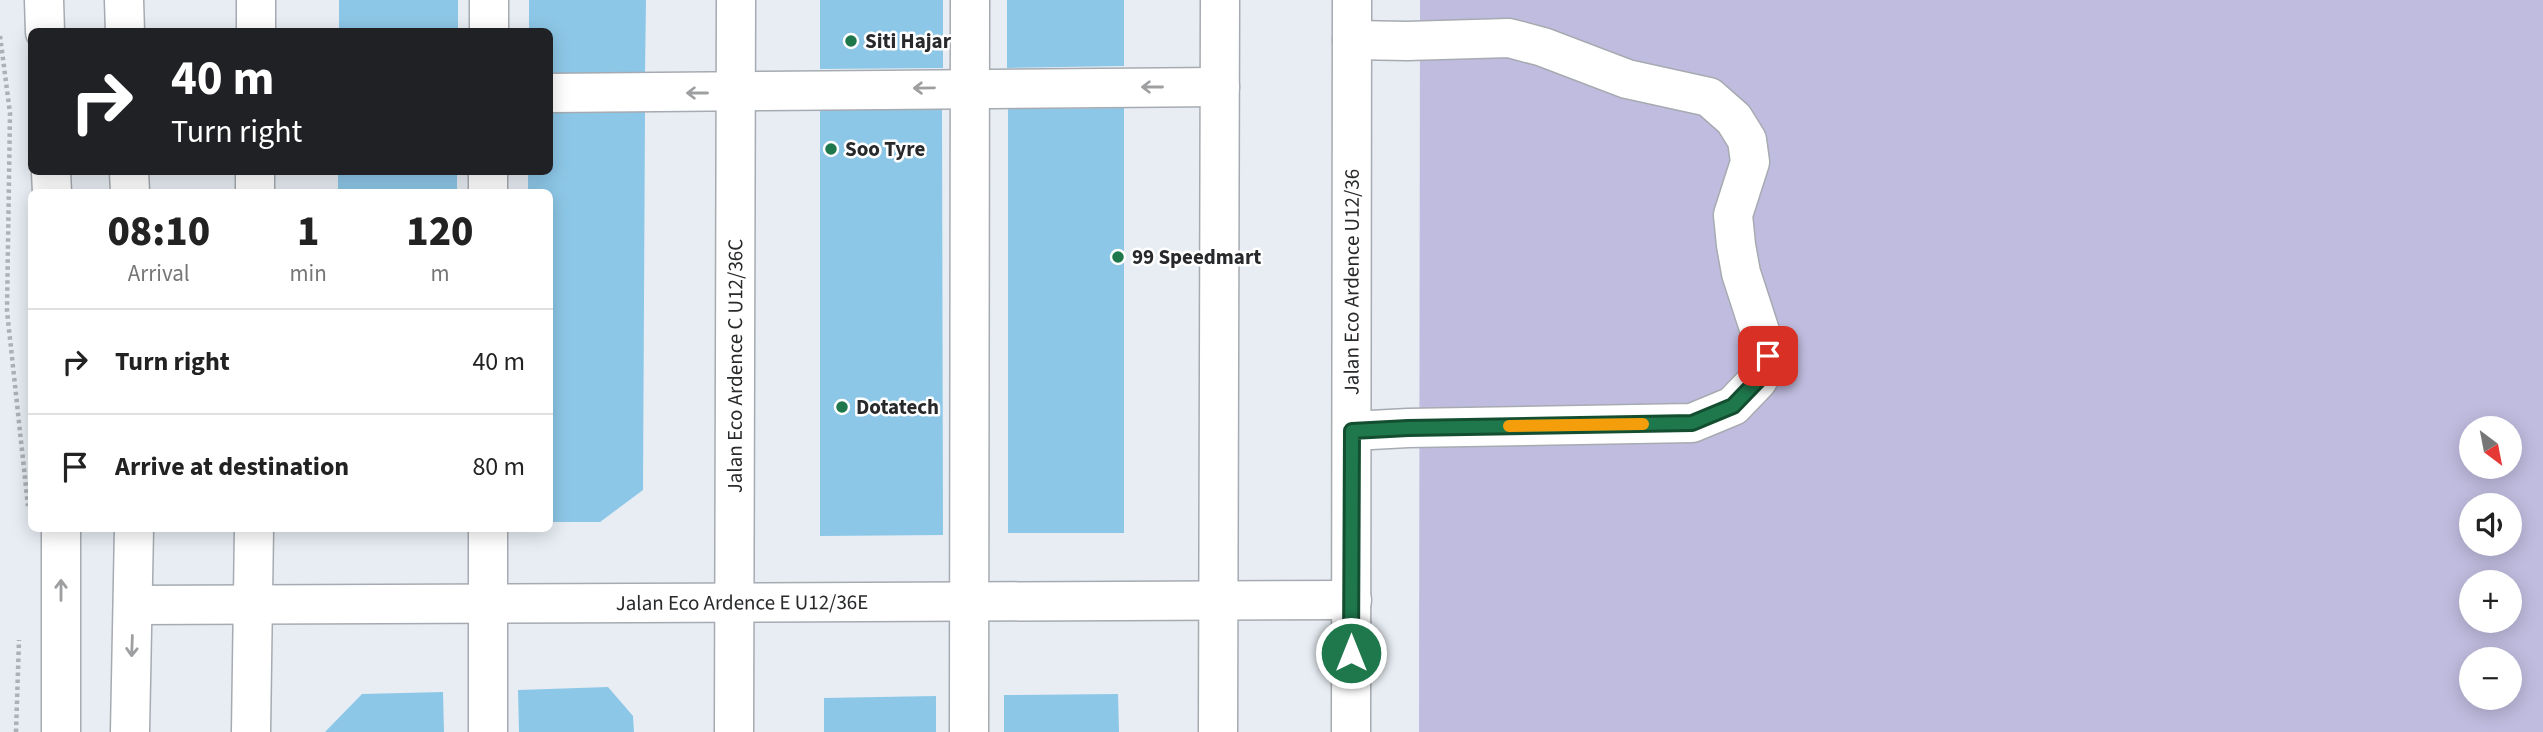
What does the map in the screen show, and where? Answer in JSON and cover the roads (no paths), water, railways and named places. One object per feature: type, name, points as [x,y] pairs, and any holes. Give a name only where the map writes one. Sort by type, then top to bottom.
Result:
[{"type":"street","points":[[44,0],[45,28]]},
{"type":"street","points":[[124,0],[125,28]]},
{"type":"street","points":[[256,0],[256,28]]},
{"type":"street","points":[[489,0],[489,28]]},
{"type":"street","name":"Jalan Eco Ardence C U12/36C","points":[[734,732],[736,0]]},
{"type":"street","points":[[969,732],[970,0]]},
{"type":"street","points":[[1218,732],[1220,0]]},
{"type":"street","name":"Jalan Eco Ardence U12/36","points":[[1351,732],[1352,0]]},
{"type":"street","points":[[1352,40],[1509,38],[1543,47],[1627,79],[1709,97],[1734,119],[1747,140],[1750,162],[1733,215],[1741,273],[1768,356],[1758,380],[1733,406],[1692,423],[1352,431]]},
{"type":"street","points":[[553,93],[736,93],[970,87],[1220,87]]},
{"type":"street","points":[[45,532],[61,732]]},
{"type":"street","points":[[130,732],[134,532]]},
{"type":"street","points":[[251,732],[254,532]]},
{"type":"street","points":[[488,532],[488,732]]},
{"type":"street","name":"Jalan Eco Ardence E U12/36E","points":[[133,605],[1352,600]]},
{"type":"place","name":"Siti Hajar","points":[[851,41]]},
{"type":"place","name":"Soo Tyre","points":[[831,149]]},
{"type":"place","name":"99 Speedmart","points":[[1118,257]]},
{"type":"place","name":"Dotatech","points":[[842,407]]}]
